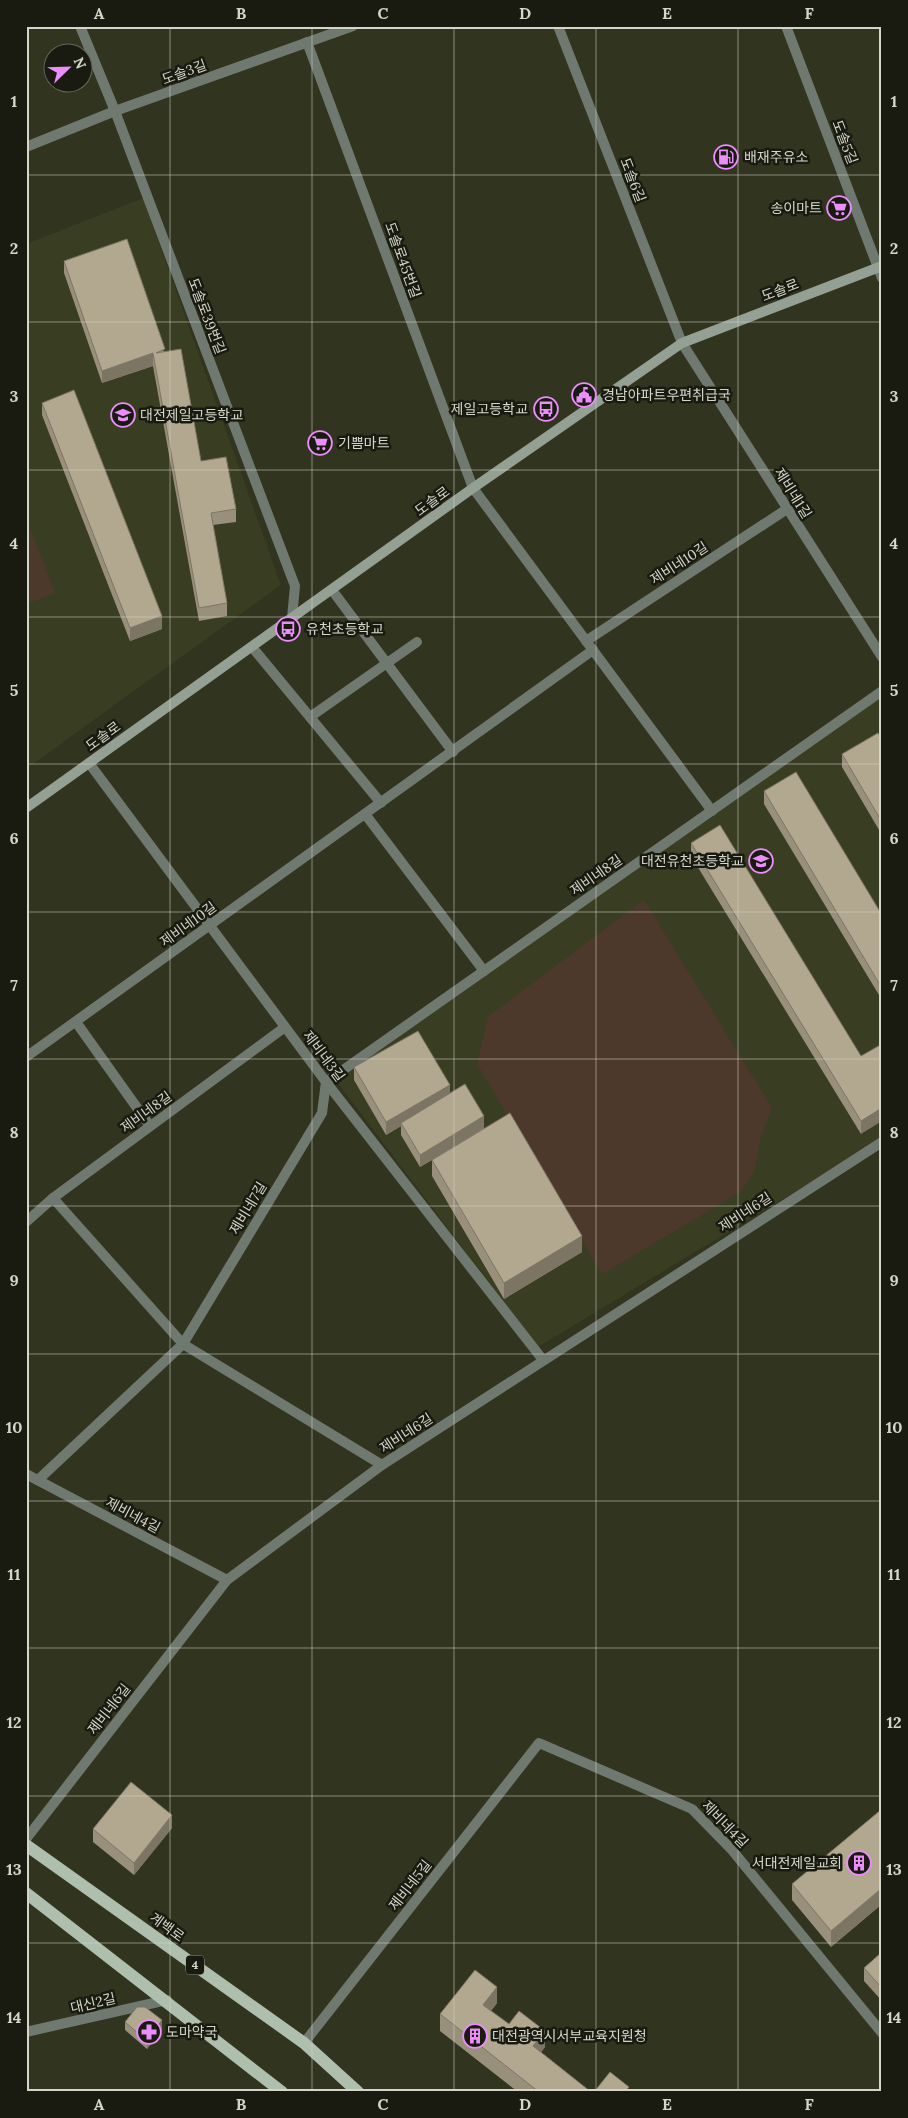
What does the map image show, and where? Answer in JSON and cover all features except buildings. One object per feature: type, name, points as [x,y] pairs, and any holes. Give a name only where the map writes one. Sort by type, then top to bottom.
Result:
[{"type":"main road","name":"계백로","points":[[26,1845],[304,2043],[358,2092]]},
{"type":"main road","points":[[26,1893],[167,2000],[282,2092]]},
{"type":"street","name":"도솔로39번길","points":[[80,26],[115,111],[295,586],[292,618]]},
{"type":"street","name":"도솔3길","points":[[26,148],[115,111],[353,26]]},
{"type":"street","name":"도솔6길","points":[[558,26],[682,343]]},
{"type":"street","name":"도솔5길","points":[[786,26],[880,267],[882,278]]},
{"type":"street","name":"도솔로45번길","points":[[307,42],[473,488]]},
{"type":"street","name":"도솔로","points":[[26,808],[473,488],[682,343],[880,267]]},
{"type":"street","name":"제비네1길","points":[[682,343],[882,657]]},
{"type":"street","points":[[473,488],[712,810]]},
{"type":"street","name":"제비네10길","points":[[586,641],[787,509]]},
{"type":"street","points":[[332,590],[388,662],[453,752]]},
{"type":"street","points":[[310,717],[417,642]]},
{"type":"street","points":[[252,646],[381,803]]},
{"type":"street","name":"제비네10길","points":[[26,1057],[593,650]]},
{"type":"street","name":"제비네8길","points":[[326,1082],[882,691]]},
{"type":"street","name":"제비네3길","points":[[89,763],[284,1027],[543,1360]]},
{"type":"street","points":[[365,814],[484,971]]},
{"type":"street","points":[[76,1022],[150,1126]]},
{"type":"street","name":"제비네8길","points":[[26,1222],[53,1198],[284,1027]]},
{"type":"street","name":"제비네7길","points":[[38,1480],[183,1344],[322,1113],[326,1082]]},
{"type":"street","name":"제비네6길","points":[[26,1839],[227,1580],[382,1465],[882,1142]]},
{"type":"street","points":[[53,1198],[183,1344],[382,1465]]},
{"type":"street","name":"제비네4길","points":[[26,1474],[227,1580]]},
{"type":"street","name":"제비네4길","points":[[539,1743],[692,1809],[732,1850],[882,2033]]},
{"type":"street","name":"제비네5길","points":[[304,2043],[539,1743]]},
{"type":"street","name":"대신2길","points":[[26,2032],[167,2000]]},
{"type":"shaded area","name":"대전제일고등학교","points":[[143,198],[281,585],[26,769],[26,244]]},
{"type":"shaded area","points":[[26,518],[55,593],[26,604]]},
{"type":"shaded area","name":"대전유천초등학교","points":[[882,691],[882,1139],[538,1347],[333,1077]]},
{"type":"shaded area","points":[[644,900],[772,1108],[761,1136],[754,1172],[739,1193],[602,1274],[477,1064],[488,1017]]},
{"type":"place","name":"배재주유소","points":[[726,157]]},
{"type":"place","name":"송이마트","points":[[839,208]]},
{"type":"place","name":"경남아파트우편취급국","points":[[584,395]]},
{"type":"place","name":"제일고등학교","points":[[546,409]]},
{"type":"place","name":"대전제일고등학교","points":[[123,415]]},
{"type":"place","name":"기쁨마트","points":[[320,443]]},
{"type":"place","name":"유천초등학교","points":[[288,629]]},
{"type":"place","name":"대전유천초등학교","points":[[761,861]]},
{"type":"place","name":"서대전제일교회","points":[[859,1863]]},
{"type":"place","name":"도마약국","points":[[149,2032]]},
{"type":"place","name":"대전광역시서부교육지원청","points":[[475,2036]]}]
